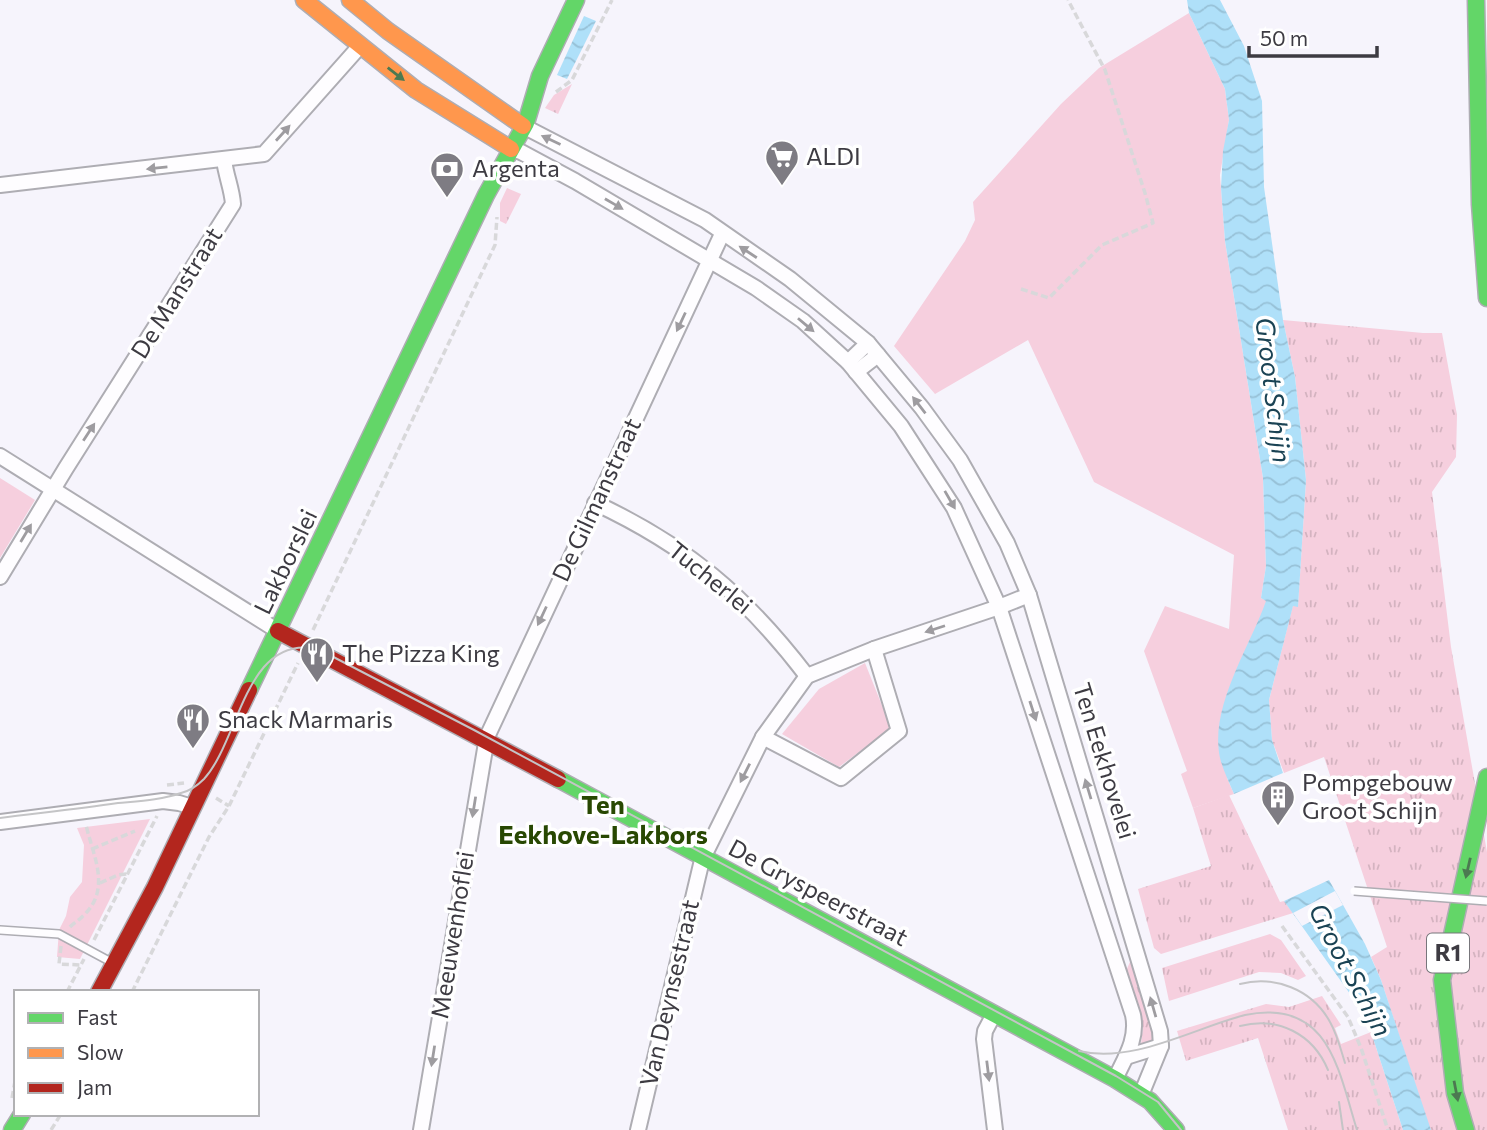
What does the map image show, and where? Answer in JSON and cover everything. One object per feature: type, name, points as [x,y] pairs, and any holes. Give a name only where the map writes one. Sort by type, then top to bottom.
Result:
[{"type":"main road","points":[[304,0],[416,90],[505,147]]},
{"type":"main road","points":[[350,0],[388,31],[517,122],[539,89],[540,76],[576,0]]},
{"type":"main road","points":[[1476,0],[1480,204],[1487,298]]},
{"type":"main road","points":[[457,116],[466,106],[470,90]]},
{"type":"main road","name":"Lakborslei","points":[[100,990],[155,887],[278,631],[486,195],[517,122]]},
{"type":"main road","name":"De Gryspeerstraat","points":[[278,631],[337,660],[1115,1079]]},
{"type":"main road","name":"R1","points":[[1466,1130],[1455,1093],[1442,980],[1487,777]]},
{"type":"main road","points":[[1115,1079],[1157,1108],[1176,1130]]},
{"type":"street","points":[[0,185],[264,154],[360,46]]},
{"type":"street","name":"Ten Eekhovelei","points":[[517,122],[705,220],[790,279],[873,349],[922,408],[960,460],[1007,543],[1029,595],[1134,941],[1160,1031],[1161,1046]]},
{"type":"street","name":"Ten Eekhovelei","points":[[505,147],[521,152],[575,181],[756,288],[803,321],[852,367],[901,426],[930,467],[954,508],[999,607],[1135,1028],[1133,1040],[1115,1079]]},
{"type":"street","points":[[575,181],[574,166],[588,158]]},
{"type":"street","name":"De Manstraat","points":[[0,577],[233,204],[224,160]]},
{"type":"street","points":[[710,260],[722,234]]},
{"type":"street","name":"De Gilmanstraat","points":[[486,740],[710,260]]},
{"type":"street","points":[[852,367],[873,349]]},
{"type":"street","points":[[0,456],[278,631]]},
{"type":"street","name":"Tucherlei","points":[[595,503],[631,520],[684,552],[738,595],[807,676]]},
{"type":"street","points":[[807,676],[874,649],[1029,595]]},
{"type":"street","points":[[763,737],[842,778],[899,731],[874,649]]},
{"type":"street","name":"Van Deynsestraat","points":[[638,1130],[703,857],[763,737],[807,676]]},
{"type":"street","name":"Meeuwenhoflei","points":[[421,1130],[486,740]]},
{"type":"street","points":[[0,822],[163,801],[192,807]]},
{"type":"street","points":[[1111,949],[1134,941]]},
{"type":"street","points":[[994,1014],[984,1039],[995,1130]]},
{"type":"street","points":[[1126,1057],[1161,1046]]},
{"type":"street","points":[[1141,1095],[1161,1046]]},
{"type":"lane","points":[[1354,891],[1487,901]]},
{"type":"lane","points":[[0,930],[64,936],[115,965]]},
{"type":"path","points":[[548,97],[572,80],[612,0]]},
{"type":"path","points":[[1021,289],[1049,298],[1102,245],[1153,223],[1105,70],[1068,0]]},
{"type":"path","points":[[133,990],[209,837],[229,806],[306,646],[495,245],[497,218]]},
{"type":"path","points":[[68,990],[163,801]]},
{"type":"path","points":[[81,965],[59,964],[64,936],[69,927],[84,915],[100,883],[84,811]]},
{"type":"path","points":[[92,849],[135,831]]},
{"type":"path","points":[[100,883],[118,875],[128,874]]},
{"type":"path","points":[[1282,926],[1348,1017],[1388,1130]]},
{"type":"green space","points":[[1189,13],[1225,89],[1229,120],[1220,175],[1225,241],[1263,478],[1266,566],[1261,598],[1267,601],[1255,633],[1227,778],[1234,794],[1193,808],[1181,774],[1187,771],[1144,651],[1165,606],[1229,629],[1234,555],[1094,482],[1028,340],[935,394],[894,346],[965,241],[975,220],[973,202],[1061,104],[1099,68]]},
{"type":"green space","points":[[572,84],[558,114],[545,108],[554,95]]},
{"type":"green space","points":[[507,188],[521,194],[506,224],[500,221],[500,203]]},
{"type":"green space","points":[[1283,320],[1442,333],[1457,415],[1456,457],[1432,492],[1451,647],[1487,852],[1487,1130],[1430,1130],[1371,957],[1387,947],[1324,757],[1284,773],[1272,740],[1269,700],[1293,605],[1298,606],[1306,480],[1295,377]]},
{"type":"green space","points":[[0,478],[35,500],[0,558]]},
{"type":"green space","points":[[865,663],[891,728],[839,767],[782,734],[819,689]]},
{"type":"green space","points":[[1229,795],[1280,902],[1284,901],[1293,913],[1161,954],[1154,948],[1138,889],[1211,866],[1193,808]]},
{"type":"green space","points":[[150,819],[80,959],[57,957],[59,930],[66,916],[70,897],[82,882],[84,845],[77,828]]},
{"type":"green space","points":[[1270,934],[1281,940],[1306,976],[1298,980],[1281,973],[1259,972],[1169,1001],[1162,968]]},
{"type":"green space","points":[[1133,955],[1154,1040],[1141,1044],[1143,1027],[1126,971]]},
{"type":"green space","points":[[1322,996],[1341,1025],[1335,1028],[1341,1044],[1371,1032],[1403,1130],[1288,1130],[1258,1038],[1186,1061],[1177,1031],[1266,1004],[1289,1007]]},
{"type":"water","name":"Groot Schijn","points":[[1187,0],[1220,0],[1244,46],[1262,101],[1264,187],[1283,320],[1295,377],[1306,480],[1298,607],[1293,606],[1269,700],[1272,740],[1283,773],[1234,794],[1221,762],[1218,738],[1220,718],[1233,678],[1266,601],[1261,598],[1266,566],[1263,478],[1225,241],[1221,188],[1223,151],[1229,120],[1225,89],[1189,13]]},
{"type":"water","points":[[584,16],[596,21],[567,79],[557,75]]},
{"type":"water","name":"Groot Schijn","points":[[1329,880],[1365,944],[1381,980],[1431,1130],[1403,1130],[1370,1022],[1284,901]]},
{"type":"pier","points":[[1335,891],[1343,905],[1302,926],[1293,913]]},
{"type":"tram line","points":[[0,818],[158,799],[191,789],[204,779],[216,762],[247,693],[259,673],[274,657],[294,648],[318,649],[474,730],[1116,1076],[1158,1102],[1181,1130]]},
{"type":"tram line","points":[[1240,984],[1279,983],[1303,993],[1322,1011],[1332,1027],[1345,1063]]},
{"type":"tram line","points":[[1079,1051],[1100,1054],[1142,1049],[1245,1015],[1273,1013],[1295,1017],[1312,1028],[1325,1043],[1335,1062],[1357,1130]]},
{"type":"tram line","points":[[1240,1026],[1268,1024],[1293,1031],[1313,1047],[1328,1070]]},
{"type":"tram line","points":[[1339,1102],[1343,1130]]},
{"type":"traffic: fast","points":[[249,690],[486,195],[526,123],[540,76],[576,0]]},
{"type":"traffic: fast","points":[[1476,0],[1480,204],[1487,298]]},
{"type":"traffic: fast","points":[[1466,1130],[1455,1093],[1442,980],[1487,777]]},
{"type":"traffic: fast","points":[[558,779],[1115,1079],[1150,1101],[1176,1130]]},
{"type":"traffic: fast","points":[[12,1130],[21,1116]]},
{"type":"traffic: slow","points":[[304,0],[416,90],[511,149]]},
{"type":"traffic: slow","points":[[350,0],[388,31],[523,126]]},
{"type":"traffic: jam","points":[[278,631],[558,779]]},
{"type":"traffic: jam","points":[[100,990],[155,887],[249,690]]},
{"type":"place","name":"ALDI","points":[[782,187]]},
{"type":"place","name":"Argenta","points":[[447,199]]},
{"type":"place","name":"The Pizza King","points":[[317,684]]},
{"type":"place","name":"Snack Marmaris","points":[[193,750]]},
{"type":"place","name":"Pompgebouw Groot Schijn","points":[[1278,827]]},
{"type":"district","name":"Ten Eekhove-Lakbors","points":[[603,820]]}]
